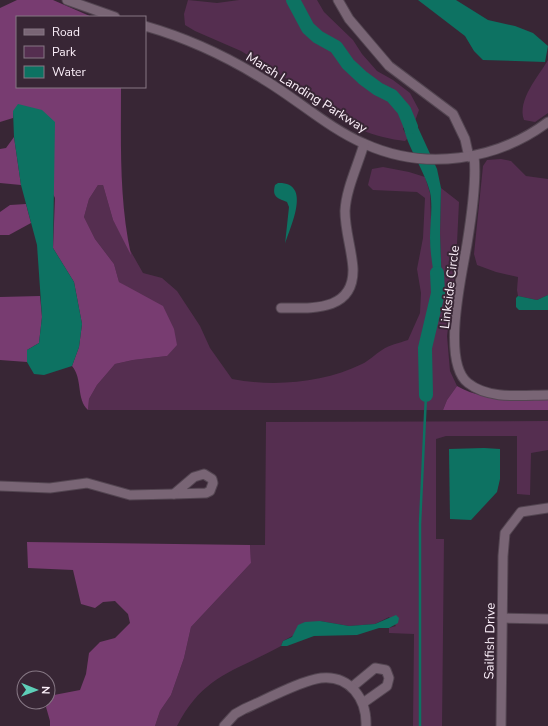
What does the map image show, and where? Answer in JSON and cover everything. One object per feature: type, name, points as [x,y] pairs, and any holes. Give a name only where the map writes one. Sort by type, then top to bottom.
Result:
[{"type":"street","points":[[67,0],[112,16]]},
{"type":"street","name":"Linkside Circle","points":[[338,0],[349,19],[389,66],[453,114],[472,156],[475,173],[467,243],[457,303],[455,337],[457,365],[462,378],[467,383],[484,391],[507,395],[548,395]]},
{"type":"street","name":"Marsh Landing Parkway","points":[[146,26],[189,41],[246,68],[346,134],[364,144],[384,151],[411,157],[438,159],[472,156],[517,142],[548,122]]},
{"type":"street","points":[[281,308],[325,307],[340,299],[349,287],[353,269],[345,210],[364,144]]},
{"type":"street","points":[[0,486],[50,488],[87,483],[130,495],[174,494]]},
{"type":"street","name":"Sailfish Drive","points":[[501,726],[503,556],[505,532],[521,512],[548,508]]},
{"type":"street","points":[[502,618],[548,619]]},
{"type":"street","points":[[352,687],[375,668],[386,670],[388,678],[387,686],[363,703]]},
{"type":"street","points":[[224,726],[235,714],[244,709],[315,679],[336,679],[352,687],[363,703],[366,726]]},
{"type":"green space","points":[[188,0],[217,3],[239,0],[317,0],[324,12],[353,40],[362,54],[377,71],[393,80],[410,93],[419,110],[415,121],[410,114],[403,129],[408,138],[405,141],[383,137],[372,134],[350,124],[340,118],[325,102],[241,51],[195,31],[185,25],[184,14]]},
{"type":"green space","points":[[548,60],[548,113],[535,122],[524,120],[523,105],[526,97],[534,81]]},
{"type":"green space","points":[[501,159],[511,161],[526,176],[548,179],[548,295],[537,300],[518,296],[518,277],[496,272],[477,265],[474,254],[483,166],[487,160]]},
{"type":"green space","points":[[383,167],[425,177],[430,193],[430,239],[433,258],[442,288],[440,233],[441,188],[459,202],[456,264],[447,336],[450,371],[457,386],[447,400],[443,410],[88,410],[89,399],[97,385],[115,364],[133,360],[167,356],[140,295],[119,282],[114,264],[95,239],[84,217],[89,199],[98,185],[103,185],[113,220],[143,273],[162,278],[177,291],[200,326],[210,348],[232,379],[265,383],[298,382],[347,370],[365,363],[379,352],[394,344],[408,340],[420,313],[421,293],[417,269],[423,238],[425,198],[417,192],[373,190],[368,185],[372,169]]},
{"type":"green space","points":[[548,421],[548,450],[531,453],[530,495],[517,494],[517,436],[446,436],[436,439],[436,539],[444,539],[442,726],[413,726],[414,634],[389,633],[389,628],[396,626],[389,617],[375,624],[349,626],[320,621],[283,641],[281,646],[222,676],[209,685],[187,709],[177,726],[155,726],[160,711],[171,695],[184,658],[191,627],[251,563],[250,545],[265,545],[266,422]]},
{"type":"shaded area","points":[[17,0],[53,0],[90,16],[16,16],[16,88],[121,88],[121,150],[124,213],[131,255],[113,220],[103,185],[98,185],[89,199],[84,217],[95,239],[114,264],[119,282],[163,306],[174,329],[177,345],[167,356],[133,360],[115,364],[97,385],[89,399],[88,410],[82,400],[77,377],[72,366],[79,347],[82,324],[74,282],[53,248],[55,198],[13,111],[13,118],[0,122],[0,8]]},
{"type":"shaded area","points":[[14,137],[21,185],[0,183],[0,149],[6,148]]},
{"type":"shaded area","points":[[26,204],[31,223],[9,235],[0,235],[0,212],[10,205]]},
{"type":"shaded area","points":[[40,296],[42,317],[39,343],[27,350],[27,362],[0,360],[0,297]]},
{"type":"shaded area","points":[[457,386],[479,395],[490,397],[513,399],[548,399],[548,410],[443,410],[447,400]]},
{"type":"shaded area","points":[[27,542],[250,545],[251,563],[191,627],[184,658],[171,695],[160,711],[155,726],[50,726],[47,710],[56,710],[56,695],[80,690],[86,674],[89,653],[100,642],[115,638],[130,623],[128,614],[115,601],[103,602],[95,608],[81,604],[73,570],[28,568]]},
{"type":"water","points":[[418,0],[456,0],[488,20],[515,26],[533,33],[548,46],[545,62],[483,60],[474,51],[465,36]]},
{"type":"water","points":[[18,104],[42,110],[55,122],[53,248],[74,282],[82,324],[79,347],[72,366],[44,375],[34,374],[27,362],[27,350],[39,343],[42,317],[37,245],[21,185],[14,137],[13,111]]},
{"type":"water","points":[[404,110],[415,121],[437,169],[441,188],[440,233],[442,288],[438,293],[436,290],[431,251],[430,192],[404,130]]},
{"type":"water","points":[[278,183],[288,185],[294,189],[297,197],[294,216],[285,244],[289,207],[287,202],[275,195],[275,185]]},
{"type":"water","points":[[548,295],[548,310],[519,310],[516,307],[516,298],[518,296],[537,300]]},
{"type":"water","points":[[449,449],[500,449],[500,479],[497,492],[471,520],[450,519]]},
{"type":"water","points":[[396,615],[399,618],[398,623],[389,628],[379,628],[357,635],[314,636],[287,646],[281,646],[283,641],[292,637],[298,625],[305,622],[320,621],[349,626],[375,624]]},
{"type":"waterway","points":[[293,0],[308,28],[318,37],[336,47],[348,64],[363,78],[378,89],[392,96],[404,110],[411,127]]},
{"type":"waterway","points":[[426,395],[425,348],[438,293],[437,273]]},
{"type":"waterway","points":[[420,726],[420,524],[426,395]]}]
